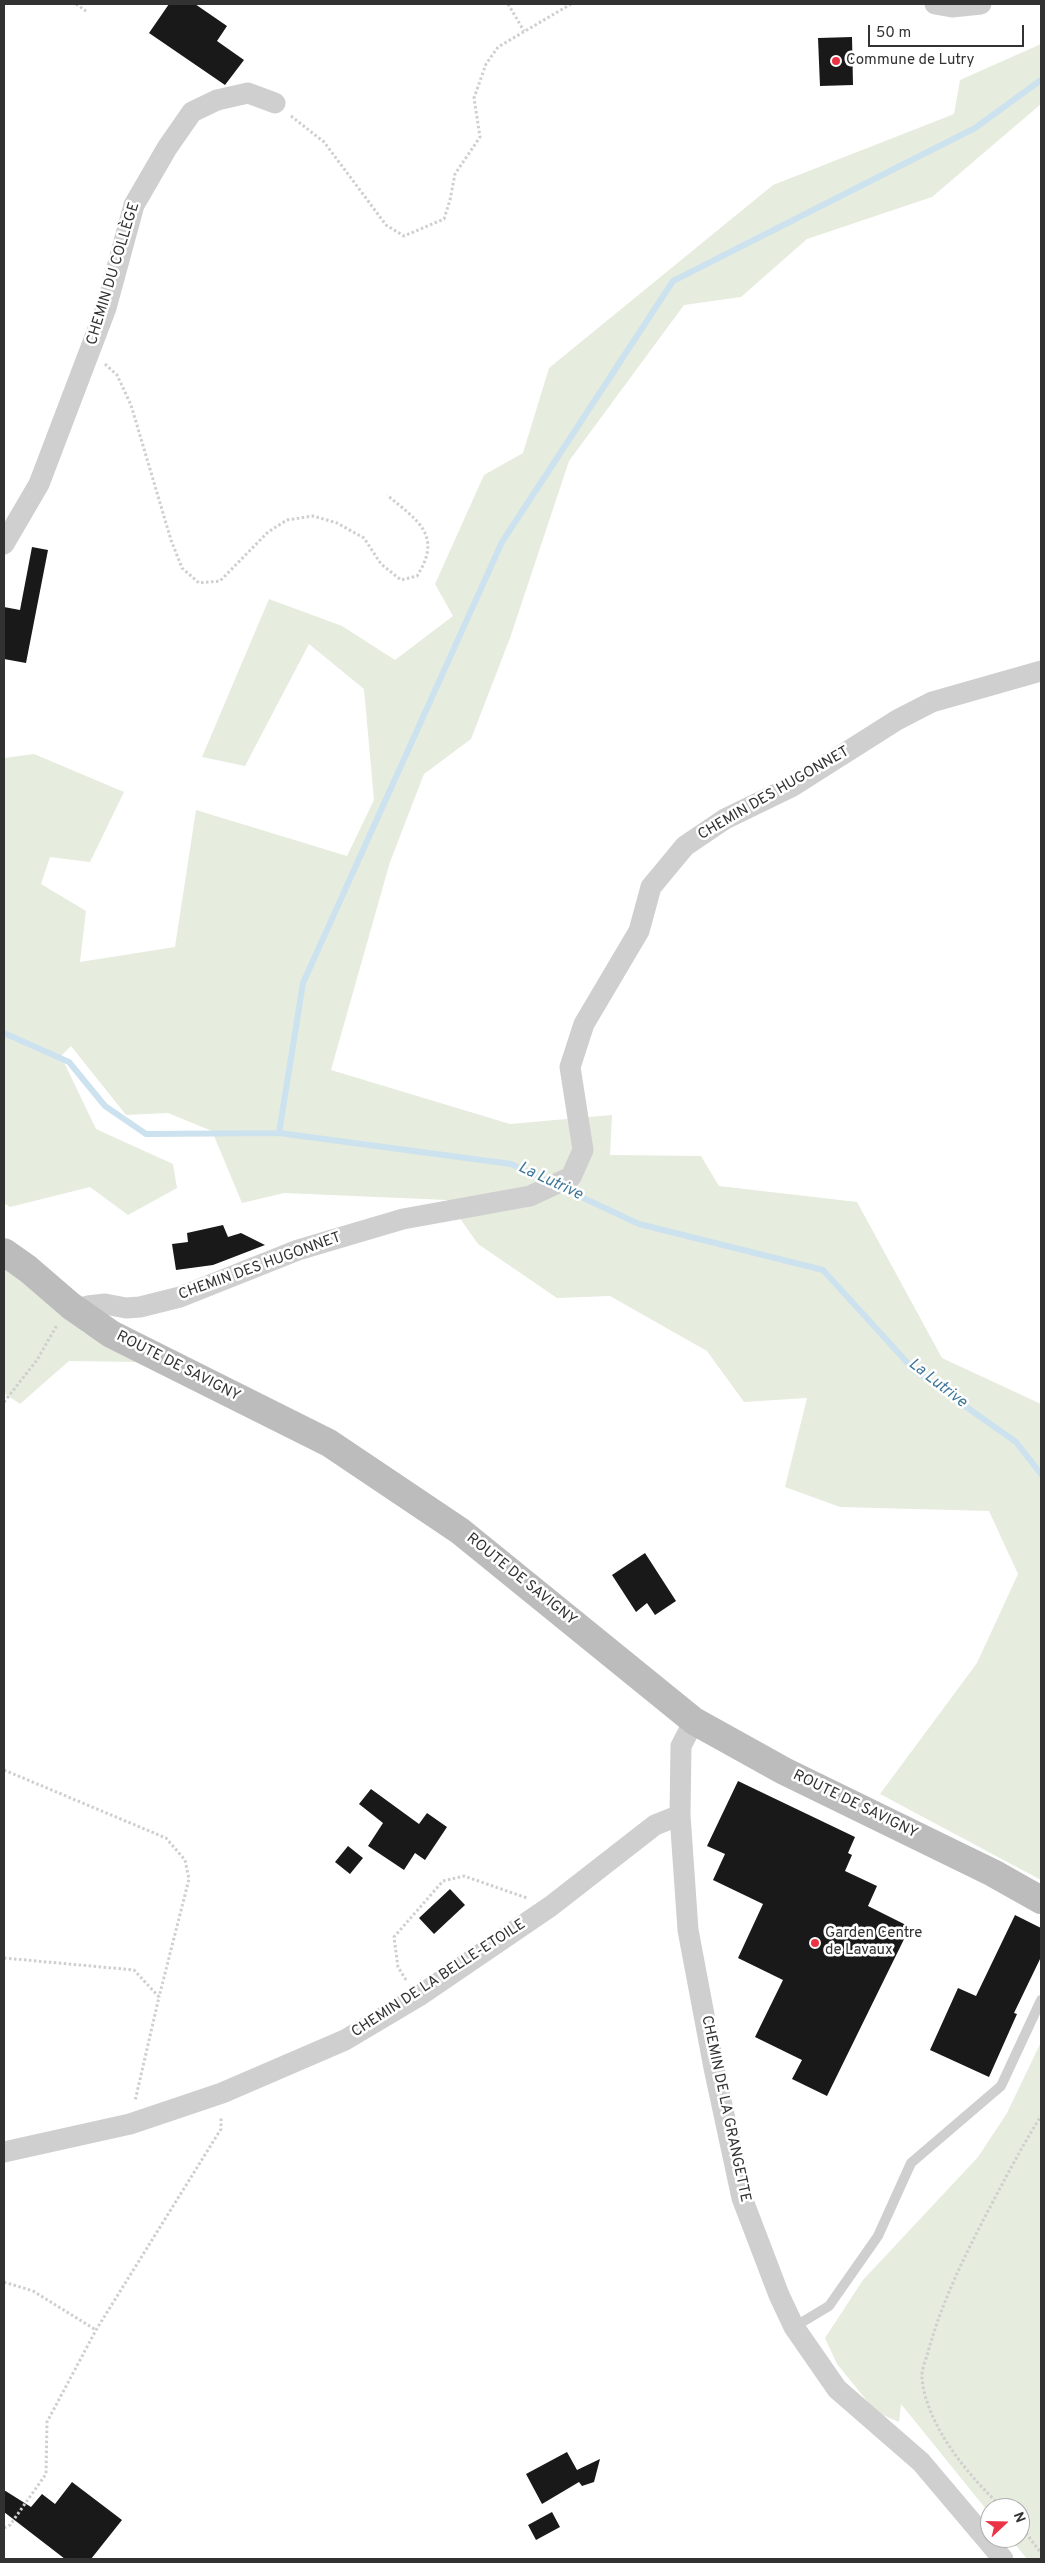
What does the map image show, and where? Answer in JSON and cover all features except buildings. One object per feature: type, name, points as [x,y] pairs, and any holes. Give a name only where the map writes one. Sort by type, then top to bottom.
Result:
[{"type":"street","points":[[935,4],[952,8],[981,4]]},
{"type":"street","name":"CHEMIN DU COLLÈGE","points":[[4,544],[38,484],[89,355],[106,308],[134,205],[167,148],[192,112],[217,100],[248,93],[275,103]]},
{"type":"street","name":"CHEMIN DES HUGONNET","points":[[74,1308],[105,1304],[126,1308],[180,1297],[298,1250],[394,1222],[530,1196],[571,1177],[584,1150],[570,1067],[584,1024],[639,931],[651,887],[685,846],[725,819],[793,786],[897,720],[932,702],[1041,671]]},
{"type":"street","name":"ROUTE DE SAVIGNY","points":[[4,1252],[28,1269],[74,1308],[111,1334],[329,1443],[460,1531],[694,1721],[784,1771],[993,1873],[1041,1900]]},
{"type":"street","name":"CHEMIN DE LA GRANGETTE","points":[[694,1721],[682,1746],[680,1814],[688,1930],[714,2068],[742,2198],[779,2295],[794,2327],[837,2390],[921,2462],[1003,2559]]},
{"type":"street","name":"CHEMIN DE LA BELLE-ETOILE","points":[[4,2152],[130,2124],[222,2093],[345,2040],[419,1996],[551,1906],[655,1825],[680,1814]]},
{"type":"lane","points":[[794,2327],[829,2306],[878,2236],[911,2163],[1001,2086],[1041,2000]]},
{"type":"path","points":[[76,4],[86,11]]},
{"type":"path","points":[[508,4],[524,32]]},
{"type":"path","points":[[275,103],[324,142],[386,225],[404,236],[444,219],[450,200],[454,174],[480,137],[474,98],[486,64],[498,47],[571,4]]},
{"type":"path","points":[[89,355],[104,363],[117,375],[131,405],[170,540],[182,568],[199,582],[220,582],[268,532],[287,520],[313,516],[337,523],[364,538],[381,564],[401,580],[417,576],[426,561],[429,542],[420,523],[387,495]]},
{"type":"path","points":[[4,1402],[74,1308]]},
{"type":"path","points":[[4,1770],[166,1838],[186,1860],[189,1879],[159,1997],[130,2124]]},
{"type":"path","points":[[419,1996],[398,1967],[394,1936],[443,1881],[464,1876],[551,1906]]},
{"type":"path","points":[[4,1958],[134,1970],[159,1997]]},
{"type":"path","points":[[4,2528],[10,2525],[46,2474],[47,2422],[96,2330],[221,2129],[222,2093]]},
{"type":"path","points":[[992,2498],[979,2486],[947,2442],[930,2409],[921,2376],[935,2326],[958,2269],[1025,2140],[1041,2116]]},
{"type":"path","points":[[4,2282],[33,2291],[96,2330]]},
{"type":"path","points":[[1030,2539],[1041,2553]]},
{"type":"shaded area","points":[[1041,44],[1041,104],[932,197],[807,239],[741,297],[684,305],[569,461],[510,638],[471,739],[424,774],[390,862],[331,1070],[510,1124],[612,1115],[610,1155],[701,1156],[719,1186],[857,1202],[942,1358],[1041,1404],[1041,1880],[880,1794],[977,1663],[1018,1574],[989,1511],[840,1507],[785,1487],[807,1398],[744,1402],[707,1351],[610,1296],[557,1298],[478,1244],[447,1200],[284,1193],[242,1203],[212,1131],[168,1113],[126,1115],[71,1046],[61,1056],[96,1129],[173,1164],[177,1188],[128,1215],[90,1187],[10,1207],[4,1203],[4,758],[34,754],[124,792],[90,862],[50,857],[41,884],[86,911],[80,962],[175,947],[196,810],[347,856],[374,800],[364,689],[309,644],[245,766],[202,757],[269,599],[342,626],[395,660],[453,616],[435,584],[484,475],[523,453],[549,368],[773,185],[954,114],[960,80]]},
{"type":"shaded area","points":[[4,1265],[83,1332],[141,1362],[69,1361],[20,1404],[4,1393]]},
{"type":"shaded area","points":[[1041,2042],[1041,2559],[1027,2559],[1018,2548],[1030,2548],[1030,2498],[980,2498],[980,2502],[901,2404],[899,2422],[876,2412],[837,2364],[825,2338],[863,2280],[978,2157],[1007,2113]]},
{"type":"waterway","points":[[279,1133],[303,983],[502,542],[673,281],[975,128],[1041,80]]},
{"type":"waterway","name":"La Lutrive","points":[[4,1033],[69,1062],[105,1106],[146,1134],[279,1133],[511,1164],[548,1181]]},
{"type":"waterway","name":"La Lutrive","points":[[560,1187],[639,1224],[823,1270],[914,1370],[1016,1442],[1041,1474]]},
{"type":"place","name":"Commune de Lutry","points":[[836,61]]},
{"type":"place","name":"Garden Centre de Lavaux","points":[[815,1943]]}]
